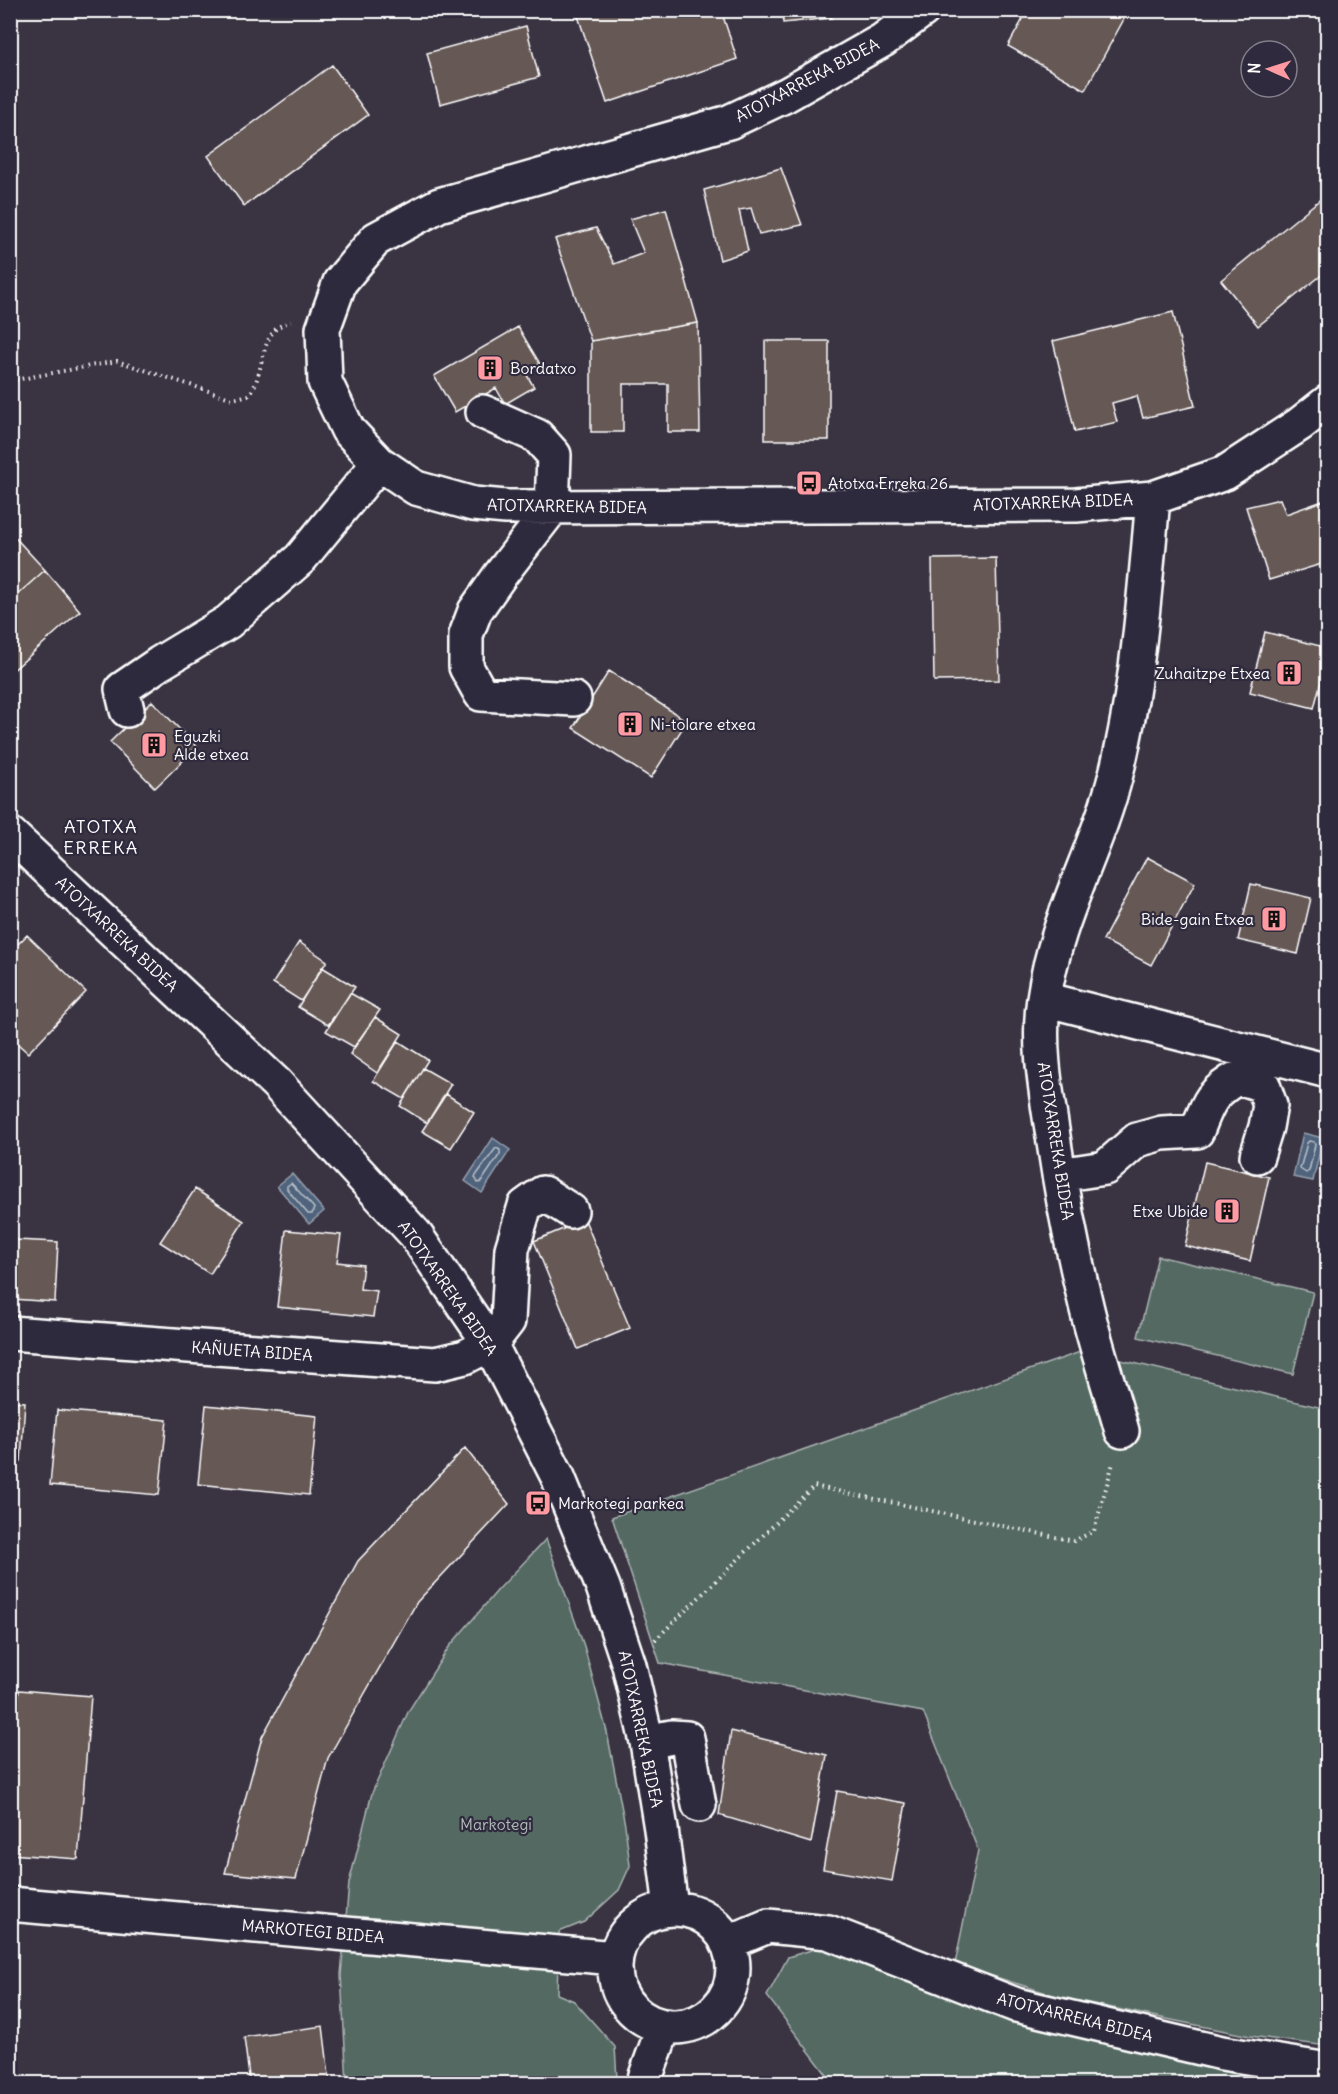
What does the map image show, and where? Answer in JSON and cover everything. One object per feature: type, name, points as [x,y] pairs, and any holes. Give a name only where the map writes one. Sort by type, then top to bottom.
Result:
[{"type":"street","name":"ATOTXARREKA BIDEA","points":[[923,10],[883,40],[786,95],[729,122],[439,204],[376,239],[340,282],[323,329],[325,382],[348,430],[379,463],[416,488],[473,504],[552,508],[1076,505],[1153,498],[1224,473],[1300,424],[1328,402]]},
{"type":"street","points":[[483,412],[537,436],[554,455],[552,508],[475,611],[466,635],[466,667],[481,694],[574,699]]},
{"type":"street","points":[[127,710],[122,689],[159,663],[228,622],[300,559],[379,463]]},
{"type":"street","name":"ATOTXARREKA BIDEA","points":[[1122,1431],[1085,1303],[1059,1174],[1045,1089],[1041,1034],[1051,961],[1069,902],[1116,775],[1137,648],[1153,498]]},
{"type":"street","name":"ATOTXARREKA BIDEA","points":[[10,834],[276,1083],[415,1234],[490,1344],[558,1477],[603,1587],[629,1665],[647,1742],[662,1829],[671,1908]]},
{"type":"street","points":[[1044,999],[1328,1071]]},
{"type":"street","points":[[1059,1174],[1105,1167],[1137,1140],[1162,1133],[1197,1131],[1208,1104],[1222,1086],[1239,1077],[1263,1085],[1270,1105],[1257,1156]]},
{"type":"street","points":[[490,1344],[508,1321],[512,1249],[525,1206],[543,1193],[571,1211]]},
{"type":"street","name":"KAÑUETA BIDEA","points":[[10,1333],[435,1364],[465,1356],[490,1344]]},
{"type":"street","points":[[647,1742],[672,1737],[687,1738],[699,1805]]},
{"type":"street","name":"MARKOTEGI BIDEA","points":[[10,1904],[615,1958]]},
{"type":"street","points":[[671,1908],[705,1917],[718,1929],[727,1943],[732,1961],[732,1979],[726,1996],[715,2010],[700,2021],[683,2026],[664,2026],[647,2021],[632,2010],[621,1995],[615,1977],[615,1958],[622,1939],[634,1923],[651,1913],[671,1908]]},
{"type":"street","name":"ATOTXARREKA BIDEA","points":[[727,1943],[768,1926],[828,1932],[1016,2005],[1222,2053],[1328,2070]]},
{"type":"street","points":[[643,2084],[664,2026]]},
{"type":"path","points":[[10,381],[117,361],[233,399],[249,395],[256,385],[269,334],[283,323],[299,320],[323,329]]},
{"type":"path","points":[[629,1665],[814,1486],[1074,1541],[1094,1531],[1122,1431]]},
{"type":"green space","points":[[1158,1256],[1313,1292],[1293,1374],[1138,1337]]},
{"type":"green space","points":[[1083,1351],[1327,1409],[1327,2046],[1250,2036],[1059,1997],[955,1964],[978,1850],[923,1712],[660,1663],[612,1517]]},
{"type":"green space","name":"Markotegi","points":[[546,1539],[584,1646],[607,1732],[625,1825],[630,1866],[619,1890],[584,1922],[559,1932],[557,1994],[574,2001],[615,2047],[616,2083],[347,2084],[341,1975],[349,1883],[372,1793],[409,1710],[449,1647]]},
{"type":"green space","points":[[828,1945],[1037,2024],[1276,2083],[833,2083],[767,1996],[788,1957]]},
{"type":"water","points":[[1303,1133],[1323,1138],[1313,1181],[1293,1177]]},
{"type":"water","points":[[493,1138],[510,1150],[482,1193],[465,1181]]},
{"type":"water","points":[[292,1174],[324,1211],[309,1224],[277,1186]]},
{"type":"building","points":[[576,10],[721,10],[737,59],[607,103]]},
{"type":"building","points":[[782,10],[831,10],[832,18],[783,23]]},
{"type":"building","points":[[1028,10],[1129,10],[1085,90],[1008,46]]},
{"type":"building","points":[[526,26],[539,77],[440,104],[427,53]]},
{"type":"building","points":[[332,65],[368,115],[244,206],[208,156]]},
{"type":"building","points":[[781,168],[802,225],[759,234],[751,208],[739,210],[748,251],[720,260],[704,190]]},
{"type":"building","points":[[1328,193],[1328,270],[1258,326],[1221,280]]},
{"type":"building","points":[[666,209],[698,323],[591,341],[555,239],[596,228],[614,264],[644,253],[630,219]]},
{"type":"building","points":[[1173,312],[1195,406],[1143,418],[1137,396],[1112,403],[1117,422],[1075,432],[1053,341]]},
{"type":"building","points":[[698,323],[700,432],[668,432],[668,384],[623,384],[623,432],[591,432],[591,341]]},
{"type":"building","name":"Bordatxo","points":[[518,327],[540,364],[525,372],[534,387],[505,404],[496,388],[455,412],[434,376]]},
{"type":"building","points":[[765,341],[829,341],[829,440],[765,440]]},
{"type":"building","points":[[1280,499],[1286,514],[1328,499],[1328,562],[1269,580],[1246,507]]},
{"type":"building","points":[[10,532],[45,570],[10,601]]},
{"type":"building","points":[[996,558],[999,680],[934,681],[932,559]]},
{"type":"building","points":[[45,570],[80,611],[10,673],[10,601]]},
{"type":"building","name":"Zuhaitzpe Etxea","points":[[1265,632],[1328,648],[1314,708],[1250,692]]},
{"type":"building","name":"Ni-tolare etxea","points":[[609,671],[687,721],[651,778],[573,728]]},
{"type":"building","name":"Eguzki Alde etxea","points":[[152,701],[197,747],[155,788],[110,742]]},
{"type":"building","points":[[1147,857],[1195,883],[1151,965],[1103,940]]},
{"type":"building","name":"Bide-gain Etxea","points":[[1251,884],[1311,898],[1298,954],[1238,940]]},
{"type":"building","points":[[27,935],[86,992],[28,1053],[10,1037],[10,952]]},
{"type":"building","points":[[299,942],[327,961],[301,1001],[273,983]]},
{"type":"building","points":[[322,967],[355,987],[328,1025],[298,1007]]},
{"type":"building","points":[[350,993],[380,1010],[354,1047],[326,1031]]},
{"type":"building","points":[[375,1017],[402,1034],[377,1073],[350,1054]]},
{"type":"building","points":[[398,1041],[428,1060],[404,1099],[373,1081]]},
{"type":"building","points":[[423,1068],[451,1084],[427,1123],[400,1106]]},
{"type":"building","points":[[446,1094],[474,1112],[451,1148],[422,1131]]},
{"type":"building","name":"Etxe Ubide","points":[[1205,1162],[1269,1177],[1250,1261],[1185,1246]]},
{"type":"building","points":[[195,1189],[244,1221],[210,1274],[160,1242]]},
{"type":"building","points":[[585,1220],[630,1328],[578,1349],[534,1241]]},
{"type":"building","points":[[286,1230],[341,1235],[337,1262],[363,1265],[360,1289],[377,1291],[373,1317],[277,1307]]},
{"type":"building","points":[[15,1240],[58,1242],[55,1302],[12,1299]]},
{"type":"building","points":[[10,1401],[25,1402],[21,1461],[10,1460]]},
{"type":"building","points":[[206,1405],[317,1416],[309,1495],[198,1484]]},
{"type":"building","points":[[57,1410],[167,1420],[159,1495],[50,1485]]},
{"type":"building","points":[[465,1448],[509,1504],[417,1602],[328,1758],[296,1879],[225,1873],[262,1737],[358,1561]]},
{"type":"building","points":[[19,1690],[91,1696],[78,1859],[10,1854],[10,1799]]},
{"type":"building","points":[[731,1731],[827,1755],[811,1843],[719,1815]]},
{"type":"building","points":[[837,1791],[906,1803],[892,1881],[823,1869]]},
{"type":"building","points":[[323,2026],[330,2084],[250,2084],[244,2037]]},
{"type":"place","name":"Bordatxo","points":[[490,368]]},
{"type":"place","name":"Atotxa Erreka 26","points":[[809,483]]},
{"type":"place","name":"Zuhaitzpe Etxea","points":[[1289,673]]},
{"type":"place","name":"Ni-tolare etxea","points":[[630,724]]},
{"type":"place","name":"Eguzki Alde etxea","points":[[154,745]]},
{"type":"place","name":"Bide-gain Etxea","points":[[1274,919]]},
{"type":"place","name":"Etxe Ubide","points":[[1227,1211]]},
{"type":"place","name":"Markotegi parkea","points":[[538,1503]]},
{"type":"district","name":"ATOTXA ERREKA","points":[[101,836]]}]
